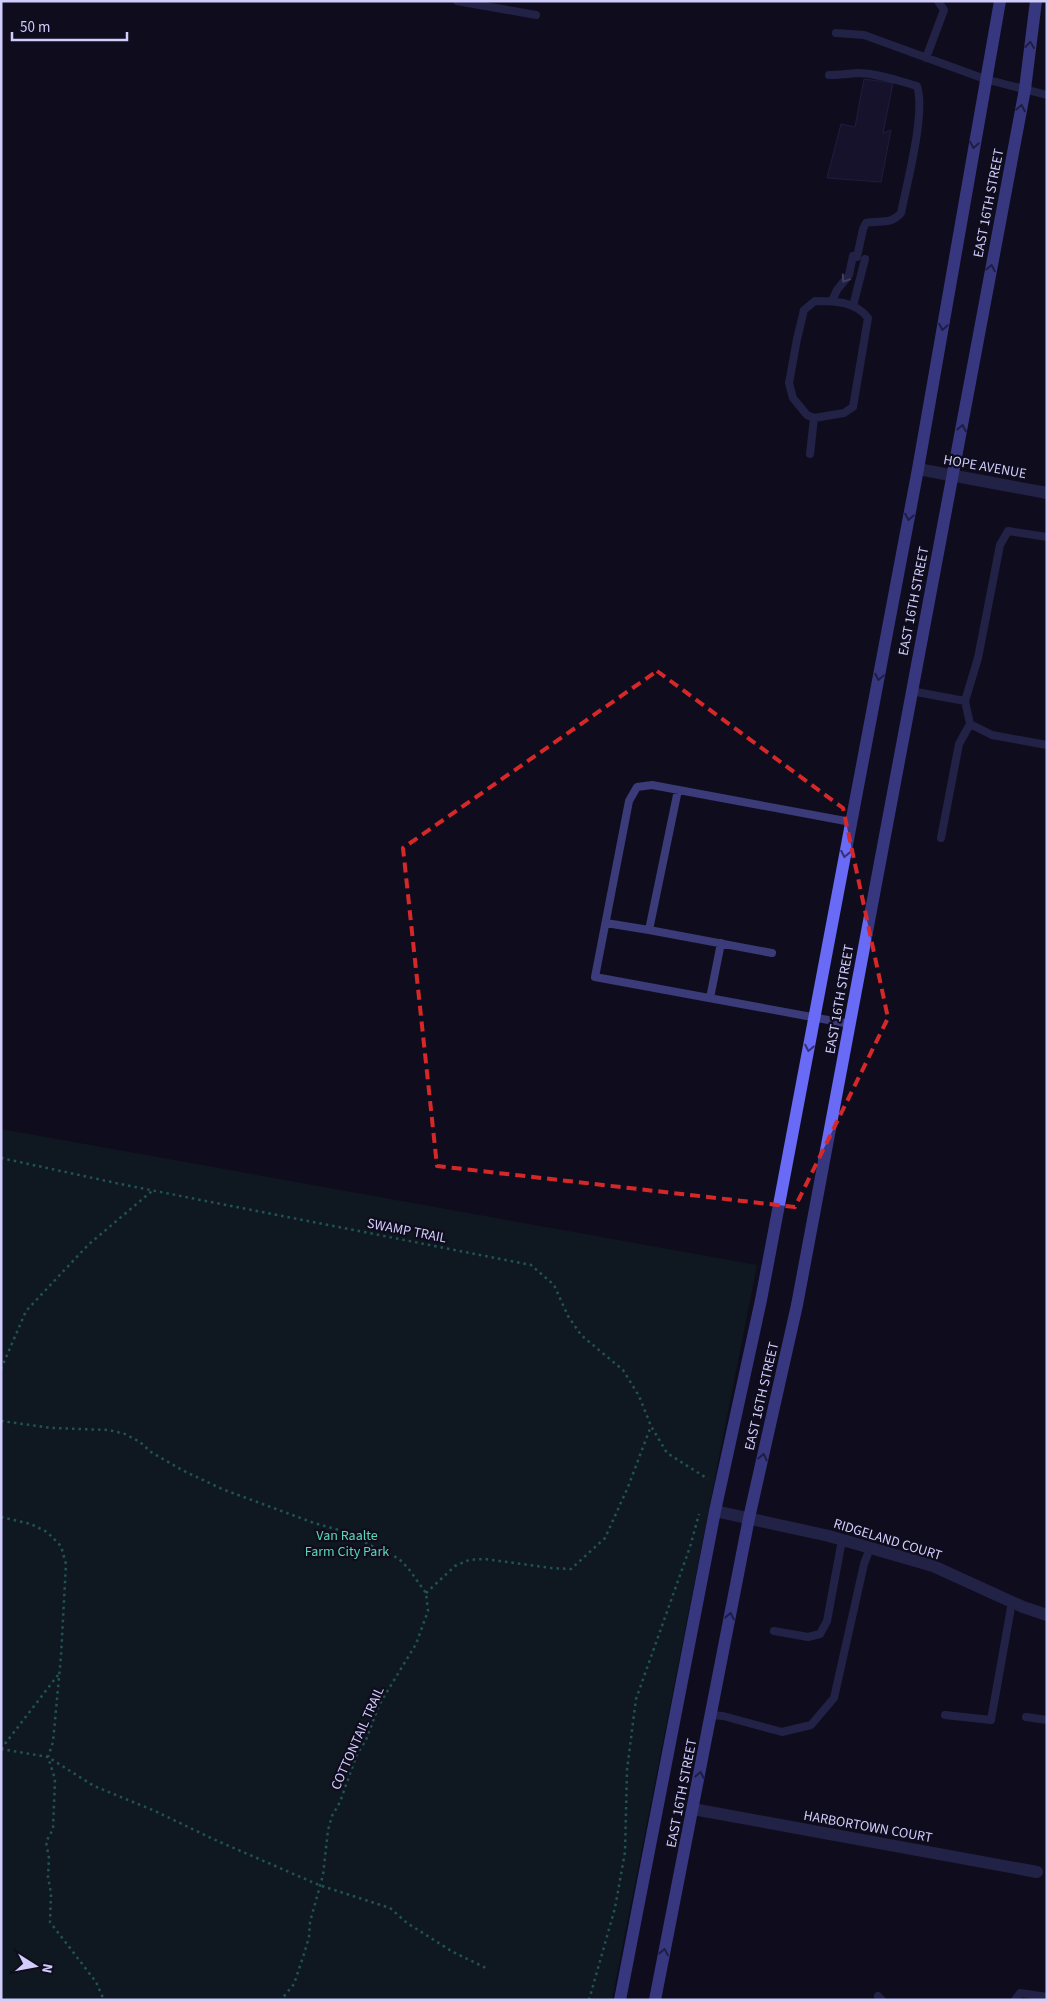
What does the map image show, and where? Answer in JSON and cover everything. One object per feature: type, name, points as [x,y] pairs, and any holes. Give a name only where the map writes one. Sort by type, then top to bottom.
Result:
[{"type":"main road","name":"EAST 16TH STREET","points":[[620,2000],[715,1511],[762,1300],[918,469],[1000,1]]},
{"type":"main road","name":"EAST 16TH STREET","points":[[655,2000],[749,1518],[797,1305],[1025,90],[1036,1]]},
{"type":"street","name":"HOPE AVENUE","points":[[918,469],[1047,493]]},
{"type":"street","name":"RIDGELAND COURT","points":[[715,1511],[842,1540],[933,1566],[1012,1602],[1047,1615]]},
{"type":"street","name":"HARBORTOWN COURT","points":[[693,1809],[1037,1872]]},
{"type":"lane","points":[[457,1],[536,15]]},
{"type":"lane","points":[[938,1],[944,10]]},
{"type":"lane","points":[[926,58],[946,1]]},
{"type":"lane","points":[[836,33],[864,35],[985,79],[1047,95]]},
{"type":"lane","points":[[829,75],[848,76],[860,73],[896,80],[917,86],[920,93],[919,122],[902,213],[896,219],[888,222],[866,223],[863,229],[853,306]]},
{"type":"lane","points":[[832,301],[859,258]]},
{"type":"lane","points":[[814,300],[839,301],[853,306],[862,310],[868,318],[853,407],[844,413],[814,418],[807,415],[793,398],[789,383],[804,310],[814,300]]},
{"type":"lane","points":[[810,454],[814,418]]},
{"type":"lane","points":[[941,838],[959,744],[970,724],[965,701],[978,658],[1000,545],[1008,531],[1047,537]]},
{"type":"lane","points":[[911,691],[965,701]]},
{"type":"lane","points":[[970,724],[992,735],[1047,745]]},
{"type":"lane","points":[[850,1024],[596,977],[629,801],[637,787],[652,785],[852,822]]},
{"type":"lane","points":[[649,930],[678,790]]},
{"type":"lane","points":[[606,924],[649,930],[772,954]]},
{"type":"lane","points":[[710,998],[721,944]]},
{"type":"lane","points":[[774,1631],[808,1637],[820,1634],[827,1621],[842,1540]]},
{"type":"lane","points":[[711,1715],[723,1716],[782,1732],[811,1725],[834,1698],[864,1564],[870,1548]]},
{"type":"lane","points":[[945,1715],[991,1720],[1012,1602]]},
{"type":"lane","points":[[1026,1717],[1047,1720]]},
{"type":"lane","points":[[1014,2000],[1020,1993],[1047,1997]]},
{"type":"path","name":"SWAMP TRAIL","points":[[1,1158],[152,1191],[531,1265],[554,1285],[568,1316],[581,1335],[623,1370],[639,1396],[651,1426],[667,1453],[708,1479]]},
{"type":"path","points":[[1,1368],[26,1312],[88,1245],[152,1191]]},
{"type":"path","points":[[1,1421],[52,1428],[109,1430],[125,1434],[182,1470],[222,1489],[314,1523],[346,1532],[398,1558],[408,1568],[426,1593],[455,1566],[469,1560],[485,1559],[571,1569],[605,1538],[628,1487],[651,1426]]},
{"type":"path","points":[[706,1487],[710,1469]]},
{"type":"path","points":[[589,2000],[615,1908],[625,1852],[627,1770],[636,1699],[690,1547],[699,1513]]},
{"type":"path","points":[[1,1517],[13,1518],[47,1532],[61,1546],[66,1564],[53,1742],[48,1757],[56,1780],[54,1829],[46,1842],[51,1893],[50,1922],[96,1982],[104,2000]]},
{"type":"path","name":"COTTONTAIL TRAIL","points":[[282,2000],[294,1984],[309,1937],[310,1922],[323,1875],[328,1830],[332,1816],[340,1802],[357,1754],[366,1740],[379,1705],[416,1644],[428,1610],[426,1593]]},
{"type":"path","points":[[59,1674],[1,1749],[48,1757],[94,1786],[319,1885],[390,1908],[407,1923],[453,1952],[488,1969]]},
{"type":"highlighted area","points":[[657,671],[843,808],[888,1018],[795,1207],[437,1166],[403,848]]},
{"type":"green space","name":"Van Raalte Farm City Park","points":[[1,1129],[757,1265],[612,2000],[1,2000]]},
{"type":"building","points":[[864,79],[893,83],[883,133],[891,130],[881,182],[827,178],[841,124],[855,127]]}]
